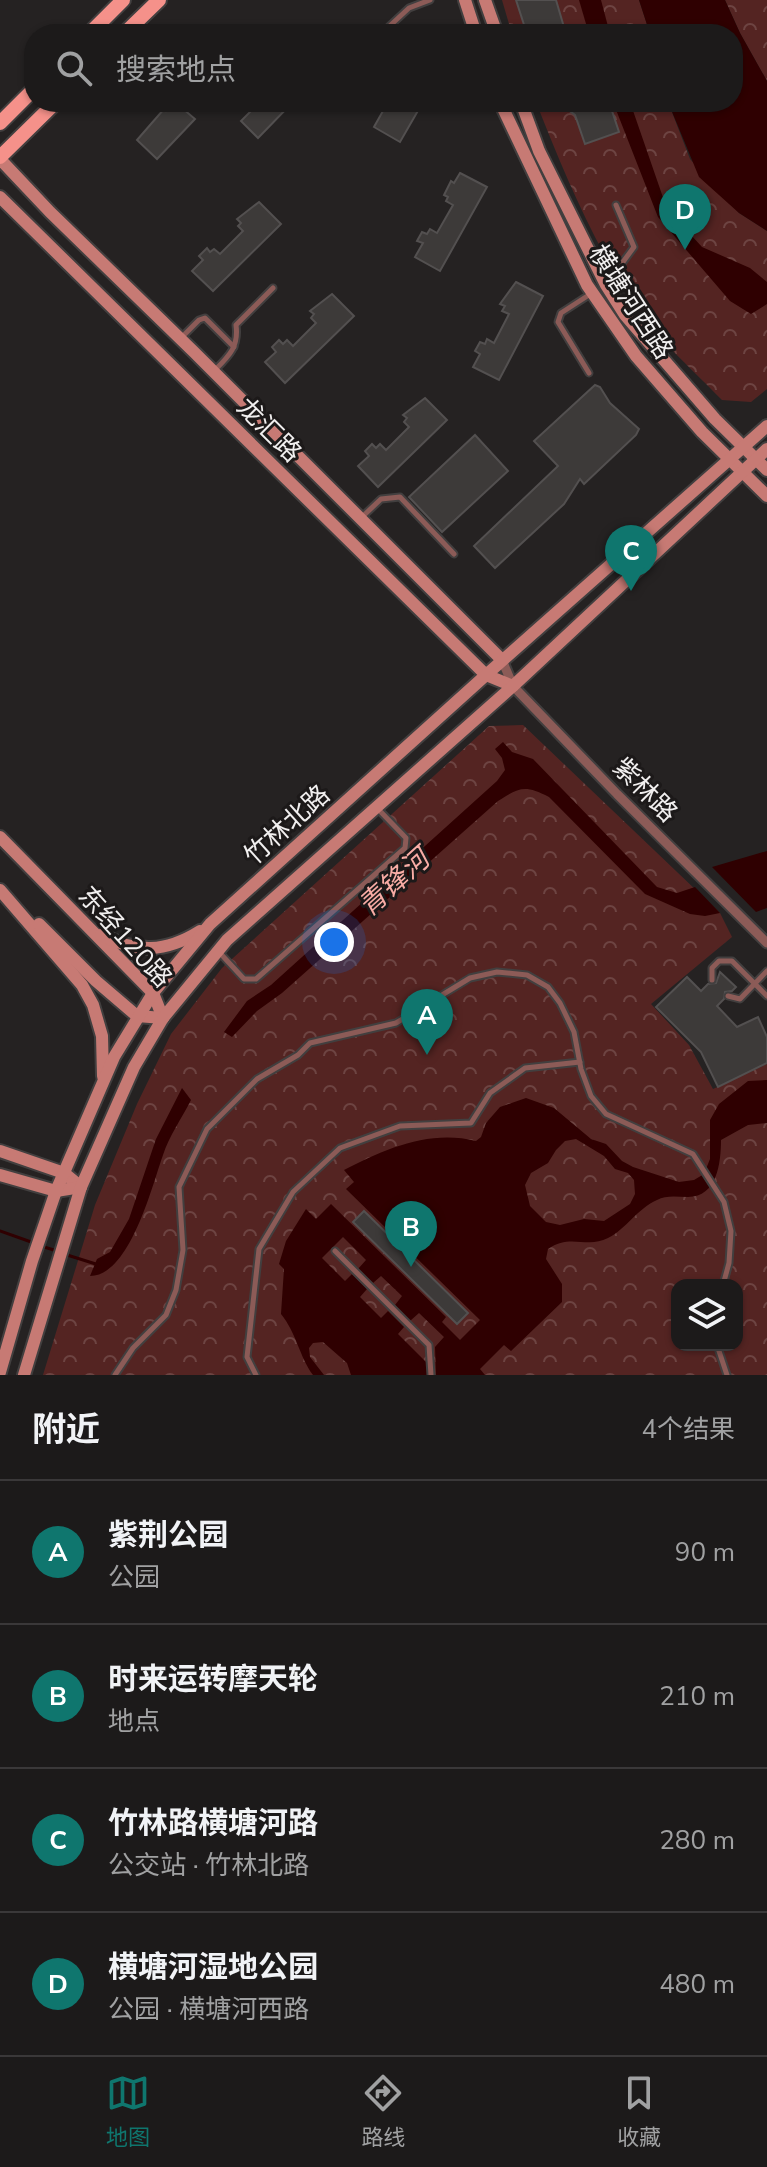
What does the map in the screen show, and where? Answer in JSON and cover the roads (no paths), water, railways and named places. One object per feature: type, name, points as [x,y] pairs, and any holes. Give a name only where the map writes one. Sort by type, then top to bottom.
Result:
[{"type":"main road","points":[[99,24],[123,0]]},
{"type":"main road","points":[[134,24],[159,0]]},
{"type":"main road","points":[[465,0],[473,24]]},
{"type":"main road","points":[[485,0],[493,24]]},
{"type":"main road","points":[[0,123],[24,99]]},
{"type":"main road","points":[[0,158],[46,112]]},
{"type":"main road","name":"横塘河西路","points":[[504,112],[593,292],[636,356],[729,461],[767,496]]},
{"type":"main road","name":"横塘河西路","points":[[525,112],[539,151],[606,285],[651,349],[767,470]]},
{"type":"main road","name":"龙汇路","points":[[0,158],[50,212],[502,660]]},
{"type":"main road","name":"龙汇路","points":[[0,197],[486,675],[513,686]]},
{"type":"main road","name":"竹林北路","points":[[0,1372],[56,1191],[114,1057],[153,993],[210,924],[767,426]]},
{"type":"main road","name":"竹林北路","points":[[24,1375],[81,1187],[134,1067],[163,1018],[227,940],[513,686],[767,449]]},
{"type":"main road","name":"东经120路","points":[[0,837],[153,993],[163,1018],[137,1016],[96,981],[0,888]]},
{"type":"main road","points":[[91,930],[141,950],[170,945],[197,933],[251,887]]},
{"type":"main road","points":[[0,888],[82,985],[93,1005],[102,1036],[103,1081]]},
{"type":"main road","points":[[0,1151],[64,1173],[81,1187]]},
{"type":"main road","points":[[0,1175],[56,1191],[81,1187]]},
{"type":"street","name":"紫林路","points":[[502,660],[513,686],[767,943]]},
{"type":"lane","points":[[392,24],[409,8],[430,0]]},
{"type":"lane","points":[[606,285],[634,247],[616,205]]},
{"type":"lane","points":[[214,372],[234,347],[238,338],[236,325],[273,288]]},
{"type":"lane","points":[[589,373],[558,322],[561,313],[593,292]]},
{"type":"lane","points":[[180,339],[205,318],[234,347]]},
{"type":"lane","points":[[360,519],[381,499],[400,497],[454,554]]},
{"type":"lane","points":[[218,951],[244,979],[256,979],[405,848],[406,838],[377,807]]},
{"type":"lane","points":[[712,980],[712,968],[719,961],[732,961],[767,996]]},
{"type":"lane","points":[[728,996],[740,999],[767,971]]},
{"type":"lane","points":[[115,1375],[133,1348],[166,1315],[176,1290],[183,1250],[179,1187],[207,1129],[257,1079],[298,1055],[310,1043],[396,1023],[470,978],[497,972],[527,975],[548,987],[574,1032],[591,1096],[606,1114],[693,1154],[724,1202],[731,1231],[725,1279]]},
{"type":"lane","points":[[256,1375],[247,1357],[259,1249],[293,1192],[340,1148],[400,1126],[471,1123],[490,1093],[525,1068],[580,1062]]},
{"type":"lane","points":[[335,1251],[429,1345],[431,1375]]},
{"type":"lane","points":[[719,1351],[727,1375]]},
{"type":"water","points":[[579,0],[601,0],[607,24],[586,24]]},
{"type":"water","points":[[639,0],[725,0],[736,24],[647,24]]},
{"type":"water","points":[[743,38],[767,81],[767,231],[739,213],[699,177],[672,112],[743,112]]},
{"type":"water","points":[[617,112],[633,112],[667,209],[702,247],[750,268],[767,282],[767,304],[751,314],[730,301],[658,217]]},
{"type":"water","points":[[503,742],[512,752],[533,759],[657,887],[677,893],[695,887],[720,913],[705,916],[690,914],[645,894],[549,797],[528,789],[517,790],[498,801],[282,993],[257,1011],[232,1037],[224,1032],[247,1001],[271,985],[497,781],[505,770],[502,758],[495,749]]},
{"type":"water","points":[[767,851],[767,908],[756,912],[712,867]]},
{"type":"water","points":[[767,1080],[767,1123],[748,1125],[721,1140],[718,1168],[705,1191],[688,1197],[657,1200],[643,1208],[614,1234],[600,1241],[564,1242],[548,1249],[546,1259],[562,1284],[562,1302],[511,1351],[504,1345],[480,1369],[485,1375],[436,1375],[435,1347],[444,1337],[419,1313],[410,1321],[395,1305],[402,1296],[381,1276],[373,1283],[358,1269],[366,1260],[343,1237],[322,1258],[345,1281],[352,1274],[367,1289],[360,1297],[381,1318],[388,1311],[404,1327],[398,1334],[427,1363],[427,1375],[351,1375],[347,1363],[323,1342],[313,1343],[309,1348],[310,1357],[324,1375],[313,1375],[281,1314],[284,1269],[279,1264],[286,1241],[306,1209],[316,1219],[331,1204],[446,1317],[442,1322],[460,1340],[480,1320],[346,1189],[354,1182],[344,1170],[391,1148],[425,1139],[476,1141],[500,1107],[526,1098],[554,1108],[591,1139],[606,1144],[622,1161],[633,1167],[679,1182],[694,1180],[704,1174],[710,1159],[710,1120],[719,1104],[748,1081]],"holes":[[[576,1139],[604,1156],[615,1169],[628,1173],[634,1180],[635,1194],[630,1204],[604,1221],[584,1219],[560,1225],[546,1222],[530,1206],[525,1185],[531,1173],[548,1163],[565,1141]]]},
{"type":"water","points":[[182,1088],[191,1100],[172,1134],[146,1207],[128,1246],[104,1272],[90,1276],[97,1259],[110,1252],[129,1219],[156,1139]]},
{"type":"waterway","name":"青锋河","points":[[0,1231],[34,1243]]},
{"type":"waterway","name":"青锋河","points":[[41,1246],[57,1251]]},
{"type":"waterway","name":"青锋河","points":[[64,1254],[99,1265]]},
{"type":"place","name":"横塘河湿地公园","points":[[685,250]]},
{"type":"place","name":"竹林路横塘河路","points":[[631,591]]},
{"type":"place","name":"紫荆公园","points":[[427,1055]]},
{"type":"place","name":"时来运转摩天轮","points":[[411,1267]]}]
